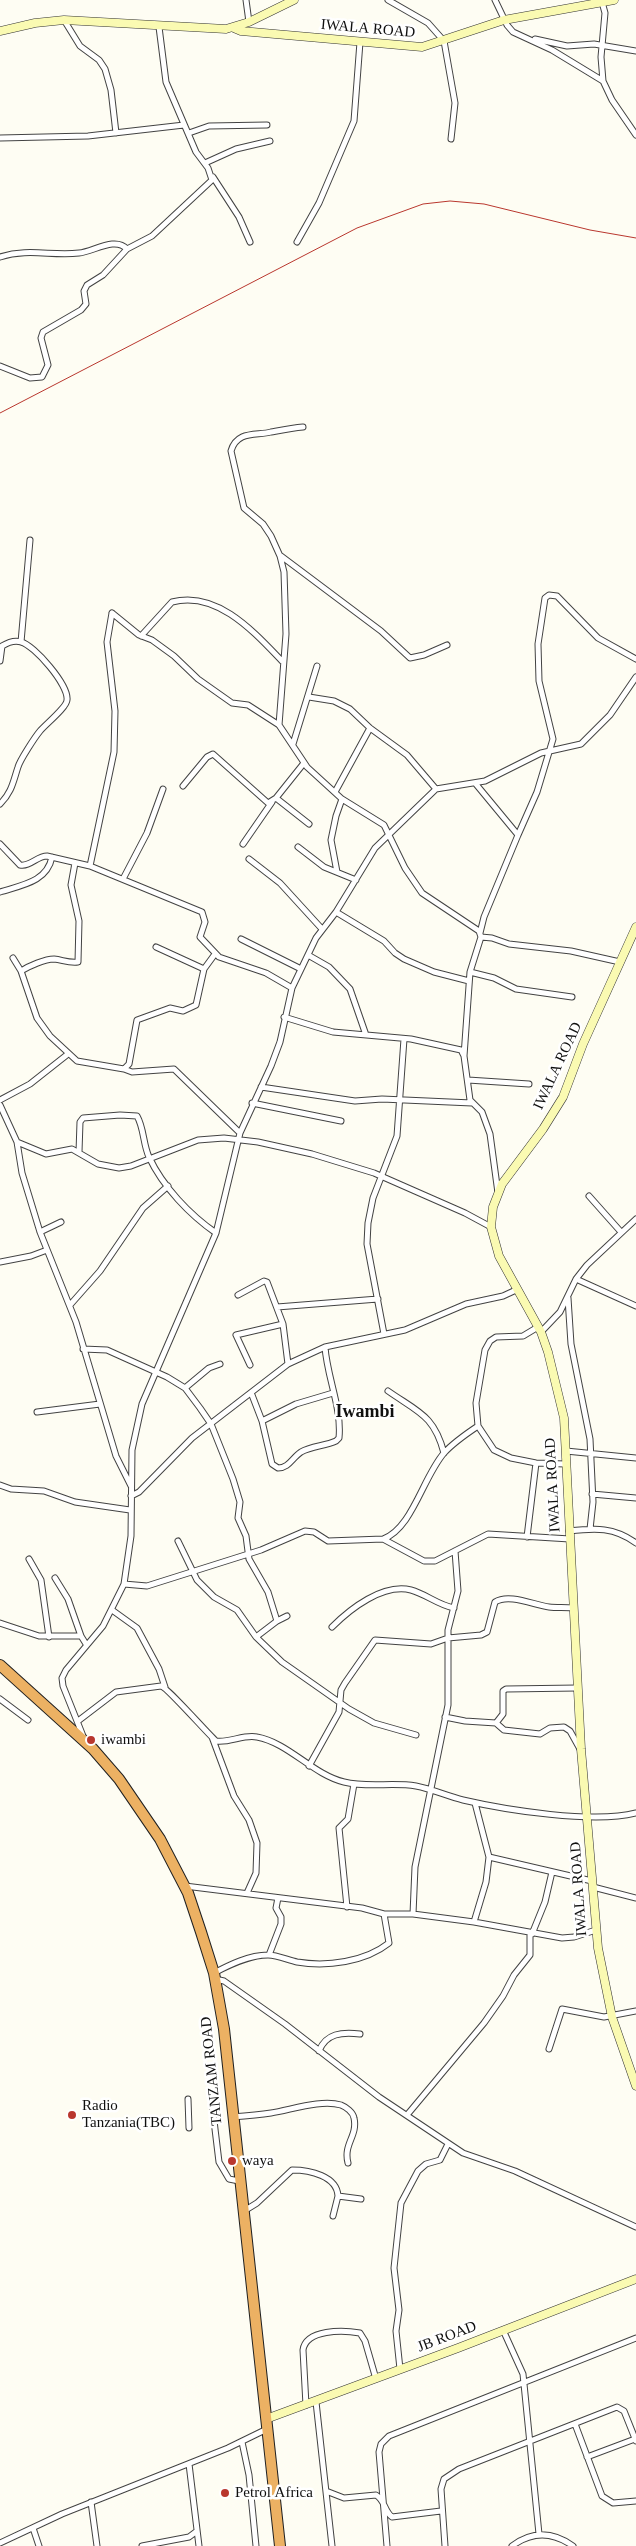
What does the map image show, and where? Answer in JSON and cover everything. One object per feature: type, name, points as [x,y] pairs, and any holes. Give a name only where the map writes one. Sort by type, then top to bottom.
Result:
[{"type":"highway","name":"TANZAM ROAD","points":[[0,1665],[84,1739],[133,1798],[160,1840],[185,1886],[214,1976],[224,2029],[232,2117],[280,2546]]},
{"type":"street","points":[[246,0],[250,22]]},
{"type":"street","points":[[0,32],[35,23],[64,20],[210,30],[234,28],[294,0]]},
{"type":"street","points":[[388,0],[428,23],[444,41],[455,103],[451,139]]},
{"type":"street","points":[[495,0],[510,30],[552,50],[603,80]]},
{"type":"street","name":"IWALA ROAD","points":[[234,28],[241,31],[414,47],[444,41],[504,20],[598,1],[614,0]]},
{"type":"street","points":[[598,1],[605,13],[601,45],[603,80],[612,100],[636,136]]},
{"type":"street","points":[[64,20],[80,46],[99,60],[105,69],[111,90],[116,133]]},
{"type":"street","points":[[159,27],[164,74],[184,125],[196,152],[239,217],[250,242]]},
{"type":"street","points":[[524,37],[567,46],[601,45],[636,51]]},
{"type":"street","points":[[297,242],[319,203],[354,120],[360,42]]},
{"type":"street","points":[[0,138],[116,133],[184,125]]},
{"type":"street","points":[[189,133],[209,126],[267,125]]},
{"type":"street","points":[[205,163],[236,149],[270,141]]},
{"type":"street","points":[[0,366],[30,378],[42,377],[48,363],[41,335],[46,329],[81,310],[86,304],[84,294],[86,286],[103,275],[126,249],[152,236],[209,184],[213,177]]},
{"type":"street","points":[[0,257],[27,252],[80,253],[114,243],[121,244],[126,249]]},
{"type":"street","points":[[279,725],[286,606],[280,556],[274,541],[263,524],[244,508],[231,451],[233,445],[250,433],[269,433],[303,427]]},
{"type":"street","points":[[21,642],[30,540]]},
{"type":"street","points":[[280,556],[381,631],[410,658],[424,655],[447,645]]},
{"type":"street","points":[[498,1194],[487,1125],[482,1112],[472,1103],[464,1056],[469,981],[481,935],[504,866],[537,792],[553,739],[540,688],[538,644],[544,603],[547,597],[557,596],[598,638],[636,659]]},
{"type":"street","points":[[141,636],[172,602],[208,602],[222,608],[282,660]]},
{"type":"street","points":[[90,866],[114,752],[114,711],[107,642],[112,613],[141,636],[155,642],[182,662],[198,679],[232,703],[248,705],[279,725],[304,763],[342,799],[381,822],[390,832],[405,868],[422,893],[481,935],[509,944],[571,951],[620,962]]},
{"type":"street","points":[[0,661],[2,646],[8,643],[21,642],[31,647],[46,662],[66,690],[67,701],[36,736],[18,766],[10,794],[0,804]]},
{"type":"street","points":[[293,744],[317,666]]},
{"type":"street","points":[[84,1739],[63,1686],[62,1678],[86,1644],[102,1626],[124,1584],[131,1536],[132,1450],[136,1424],[142,1404],[216,1234],[237,1139],[277,1051],[292,988],[308,955],[375,848],[436,789],[445,786],[475,783],[496,777],[534,756],[550,750],[576,746],[584,742],[617,706],[636,677]]},
{"type":"street","points":[[309,697],[344,705],[356,713],[370,728],[407,755],[436,789]]},
{"type":"street","points":[[335,792],[370,728]]},
{"type":"street","points":[[183,786],[207,757],[213,754],[260,798],[268,803],[274,800]]},
{"type":"street","points":[[243,844],[274,800],[304,763]]},
{"type":"street","points":[[475,783],[518,835]]},
{"type":"street","points":[[123,879],[147,833],[163,789]]},
{"type":"street","points":[[337,872],[331,840],[342,799]]},
{"type":"street","points":[[274,800],[309,824]]},
{"type":"street","points":[[0,844],[20,865],[24,866],[42,856],[52,856],[90,866],[202,912],[205,922],[200,937],[215,954],[266,973],[292,988]]},
{"type":"street","points":[[298,847],[324,867],[356,880]]},
{"type":"street","points":[[0,892],[29,883],[45,874],[52,856]]},
{"type":"street","points":[[250,859],[280,883],[322,930]]},
{"type":"street","points":[[21,971],[48,960],[56,959],[70,963],[78,962],[79,921],[71,885],[74,863]]},
{"type":"street","points":[[336,912],[384,942],[404,959],[428,970],[469,981]]},
{"type":"street","name":"IWALA ROAD","points":[[636,927],[563,1097],[543,1129],[502,1184],[490,1227],[499,1256],[539,1330],[557,1382],[564,1418],[580,1749],[596,1930],[602,1974],[612,2016],[636,2086]]},
{"type":"street","points":[[241,939],[301,970]]},
{"type":"street","points":[[156,947],[204,969]]},
{"type":"street","points":[[124,1069],[129,1064],[137,1020],[170,1008],[180,1012],[194,1007],[198,1002],[204,969],[215,954]]},
{"type":"street","points":[[308,955],[329,967],[350,989],[366,1036]]},
{"type":"street","points":[[13,958],[21,971],[40,1025],[68,1054],[83,1063],[124,1069],[132,1072],[174,1069],[240,1133]]},
{"type":"street","points":[[470,972],[494,978],[516,989],[572,997]]},
{"type":"street","points":[[284,1017],[333,1032],[404,1039],[455,1048],[460,1050],[464,1056]]},
{"type":"street","points":[[384,1334],[367,1233],[370,1210],[397,1136],[404,1039]]},
{"type":"street","points":[[0,1100],[30,1084],[68,1054]]},
{"type":"street","points":[[468,1080],[529,1084]]},
{"type":"street","points":[[261,1087],[355,1101],[472,1103]]},
{"type":"street","points":[[252,1104],[341,1121]]},
{"type":"street","points":[[0,1105],[17,1142],[22,1173],[40,1232],[70,1304],[116,1456],[131,1487]]},
{"type":"street","points":[[79,1152],[80,1122],[83,1118],[134,1115],[139,1119],[150,1159],[168,1186],[197,1218],[216,1234]]},
{"type":"street","points":[[17,1142],[41,1153],[67,1149],[79,1152],[94,1162],[113,1168],[131,1166],[198,1140],[237,1139],[312,1154],[381,1176],[465,1213],[490,1227]]},
{"type":"street","points":[[70,1304],[100,1271],[143,1208],[168,1186]]},
{"type":"street","points":[[589,1196],[621,1232]]},
{"type":"street","points":[[565,1464],[536,1463],[511,1458],[494,1450],[478,1426],[476,1403],[486,1346],[496,1337],[523,1336],[539,1330],[560,1312],[576,1279],[601,1250],[636,1219]]},
{"type":"street","points":[[40,1232],[61,1222]]},
{"type":"street","points":[[0,1262],[31,1256],[47,1250]]},
{"type":"street","points":[[576,1279],[636,1306]]},
{"type":"street","points":[[238,1295],[266,1281],[283,1324],[288,1364]]},
{"type":"street","points":[[131,1496],[136,1494],[192,1438],[252,1395],[288,1364],[325,1347],[411,1328],[466,1304],[504,1296],[516,1290]]},
{"type":"street","points":[[277,1308],[378,1298]]},
{"type":"street","points":[[568,1298],[571,1344],[590,1439],[592,1494],[590,1529]]},
{"type":"street","points":[[250,1364],[236,1334],[283,1324]]},
{"type":"street","points":[[252,1395],[262,1421],[272,1464],[278,1468],[284,1468],[299,1453],[339,1438],[333,1393],[326,1366],[325,1347]]},
{"type":"street","points":[[83,1349],[106,1350],[156,1372],[184,1388],[211,1424],[239,1497],[238,1518],[246,1536],[249,1559],[272,1601],[277,1620]]},
{"type":"street","points":[[184,1388],[209,1368],[220,1364]]},
{"type":"street","points":[[388,1391],[430,1420],[444,1453]]},
{"type":"street","points":[[262,1421],[296,1404],[333,1393]]},
{"type":"street","points":[[38,1412],[100,1404]]},
{"type":"street","points":[[124,1584],[144,1586],[192,1572],[249,1553],[305,1531],[314,1532],[328,1541],[383,1539],[392,1536],[407,1519],[424,1483],[444,1453],[478,1426]]},
{"type":"street","points":[[566,1451],[636,1458]]},
{"type":"street","points":[[527,1537],[536,1463]]},
{"type":"street","points":[[0,1485],[11,1489],[44,1491],[75,1502],[130,1510]]},
{"type":"street","points":[[592,1494],[636,1498]]},
{"type":"street","points":[[383,1539],[424,1562],[435,1561],[488,1534],[527,1537],[570,1535],[590,1529],[618,1532],[636,1542]]},
{"type":"street","points":[[178,1541],[184,1549],[192,1572],[214,1597],[237,1610],[256,1637],[282,1662],[341,1705],[374,1723],[416,1735]]},
{"type":"street","points":[[413,1914],[415,1868],[445,1717],[449,1671],[448,1638],[458,1591],[455,1551]]},
{"type":"street","points":[[29,1559],[41,1580],[50,1637]]},
{"type":"street","points":[[55,1578],[68,1599],[81,1636],[86,1644]]},
{"type":"street","points":[[332,1627],[359,1603],[374,1596],[402,1590],[416,1592],[454,1608]]},
{"type":"street","points":[[309,1766],[339,1712],[341,1690],[345,1682],[375,1640],[431,1644],[448,1638],[485,1634],[497,1600],[515,1600],[551,1607],[573,1608]]},
{"type":"street","points":[[112,1610],[137,1628],[159,1669],[165,1687],[211,1737],[219,1741],[253,1736],[262,1738],[292,1754],[309,1766],[343,1782],[354,1784],[408,1785],[431,1789],[475,1802],[587,1816],[624,1816],[636,1813]]},
{"type":"street","points":[[256,1637],[277,1620],[287,1616]]},
{"type":"street","points":[[0,1623],[31,1634],[50,1637],[81,1636]]},
{"type":"street","points":[[78,1722],[116,1692],[165,1687]]},
{"type":"street","points":[[496,1723],[503,1714],[504,1691],[506,1689],[577,1688]]},
{"type":"street","points":[[0,1699],[28,1720]]},
{"type":"street","points":[[445,1717],[465,1722],[496,1723],[504,1730],[540,1734],[550,1728],[564,1727],[570,1732],[580,1749]]},
{"type":"street","points":[[211,1737],[234,1796],[249,1820],[257,1843],[256,1873],[247,1893]]},
{"type":"street","points":[[347,1907],[338,1828],[345,1824],[348,1819],[354,1784]]},
{"type":"street","points":[[474,1922],[486,1882],[489,1857],[475,1802]]},
{"type":"street","points":[[489,1857],[552,1872],[636,1898]]},
{"type":"street","points":[[407,2115],[484,2023],[503,1996],[514,1975],[530,1955],[531,1934],[544,1902],[552,1872]]},
{"type":"street","points":[[185,1886],[347,1907],[384,1914],[413,1914],[474,1922],[531,1934],[562,1938],[574,1937],[596,1930]]},
{"type":"street","points":[[269,1955],[281,1924],[281,1917],[276,1908],[278,1898]]},
{"type":"street","points":[[384,1914],[389,1943],[362,1957],[325,1963],[305,1963],[269,1955],[231,1964],[214,1976],[278,2018],[359,2082],[465,2155],[515,2171],[636,2227]]},
{"type":"street","points":[[549,2049],[562,2009],[596,2016],[612,2016],[636,2011]]},
{"type":"street","points":[[319,2051],[324,2041],[333,2035],[360,2034]]},
{"type":"street","points":[[211,2096],[221,2168],[229,2179],[239,2181]]},
{"type":"street","points":[[188,2099],[189,2128]]},
{"type":"street","points":[[232,2117],[268,2114],[319,2105],[341,2105],[351,2112],[354,2118],[353,2135],[346,2151],[348,2163]]},
{"type":"street","points":[[400,2369],[396,2331],[399,2310],[394,2268],[401,2203],[418,2171],[426,2164],[440,2160],[448,2144]]},
{"type":"street","points":[[243,2212],[257,2203],[292,2170],[319,2175],[331,2180],[338,2188],[333,2216]]},
{"type":"street","points":[[338,2196],[360,2199]]},
{"type":"street","name":"JB ROAD","points":[[266,2424],[306,2405],[636,2278]]},
{"type":"street","points":[[503,2330],[521,2368],[524,2382],[539,2534]]},
{"type":"street","points":[[306,2405],[303,2350],[304,2344],[311,2338],[337,2332],[362,2335],[376,2379]]},
{"type":"street","points":[[387,2546],[379,2452],[384,2440],[389,2436],[636,2338]]},
{"type":"street","points":[[316,2402],[332,2546]]},
{"type":"street","points":[[445,2546],[440,2503],[441,2489],[444,2479],[448,2475],[529,2441],[619,2407],[624,2411],[636,2440],[587,2457]]},
{"type":"street","points":[[0,2542],[91,2502],[242,2442],[266,2424]]},
{"type":"street","points":[[575,2424],[595,2483],[605,2499],[613,2503],[636,2501]]},
{"type":"street","points":[[242,2442],[249,2475],[256,2546]]},
{"type":"street","points":[[188,2464],[198,2546]]},
{"type":"street","points":[[326,2491],[344,2498],[374,2494],[382,2498],[386,2510],[392,2517],[432,2510],[441,2511]]},
{"type":"street","points":[[91,2502],[97,2546]]},
{"type":"street","points":[[432,2510],[440,2503]]},
{"type":"street","points":[[33,2528],[39,2546]]},
{"type":"street","points":[[142,2546],[189,2537],[197,2531]]},
{"type":"street","points":[[512,2546],[521,2539],[539,2534],[560,2538],[573,2546]]},
{"type":"railway","points":[[0,413],[357,228],[423,204],[450,201],[484,204],[590,230],[636,238]]},
{"type":"place","name":"iwambi","points":[[91,1740]]},
{"type":"place","name":"Radio Tanzania(TBC)","points":[[72,2115]]},
{"type":"place","name":"waya","points":[[232,2161]]},
{"type":"place","name":"Petrol Africa","points":[[225,2493]]},
{"type":"district","name":"Iwambi","points":[[365,1412]]}]
